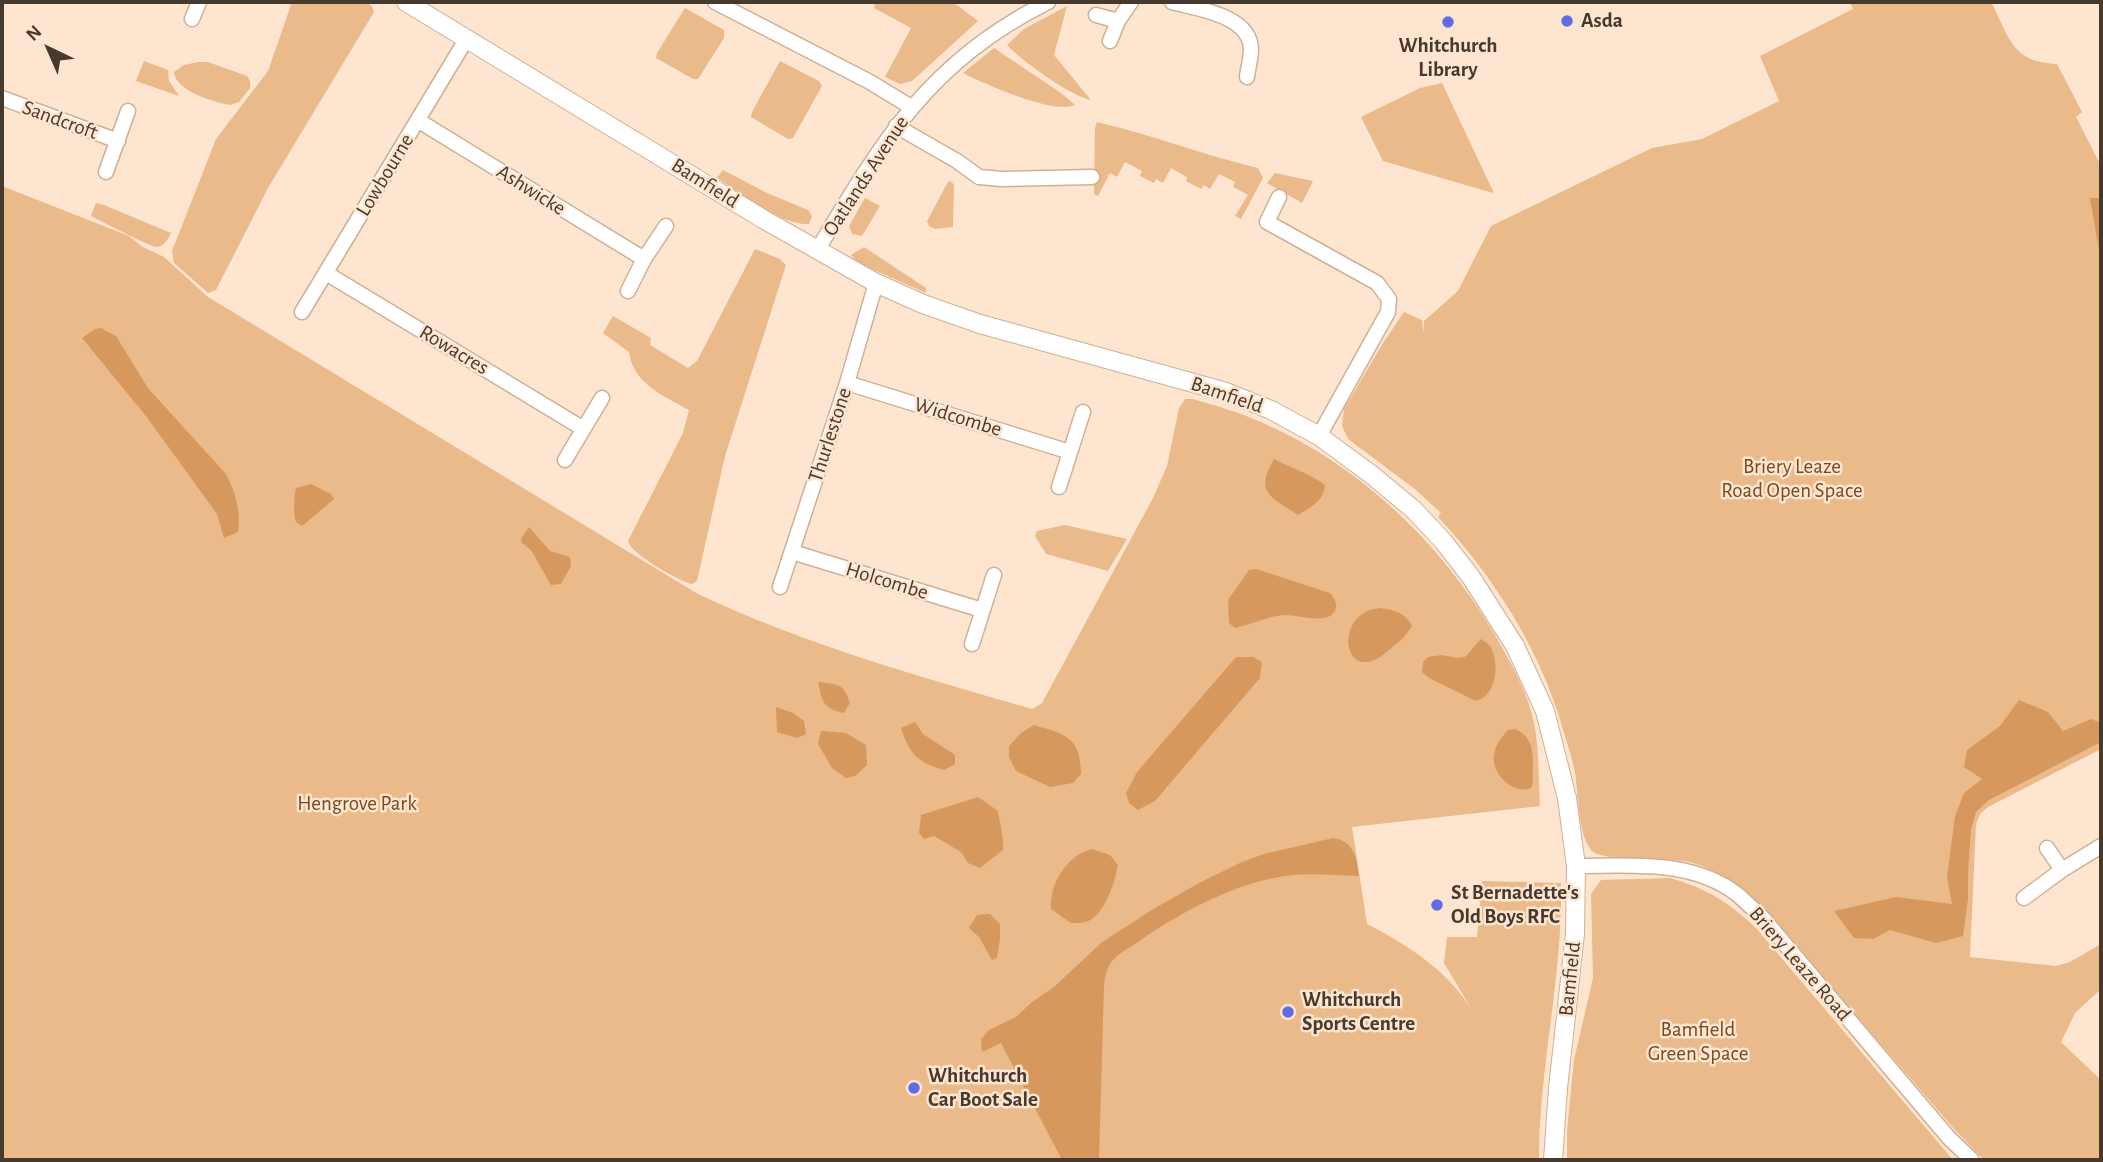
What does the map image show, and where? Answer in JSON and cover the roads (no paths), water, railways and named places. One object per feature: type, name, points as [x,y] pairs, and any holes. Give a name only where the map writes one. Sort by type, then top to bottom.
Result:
[{"type":"street","points":[[192,19],[199,2]]},
{"type":"street","name":"Bamfield","points":[[406,2],[763,219],[876,283],[923,304],[980,324],[1226,392],[1272,410],[1319,436],[1414,510],[1443,541],[1494,610],[1515,646],[1545,711],[1567,798],[1576,866],[1575,934],[1553,1160]]},
{"type":"street","points":[[715,2],[870,82],[911,107]]},
{"type":"street","name":"Oatlands Avenue","points":[[818,249],[869,164],[911,107],[953,64],[994,34],[1048,2]]},
{"type":"street","points":[[1110,41],[1131,2]]},
{"type":"street","points":[[1172,2],[1229,18],[1242,29],[1251,47],[1247,77]]},
{"type":"street","points":[[1096,15],[1118,22]]},
{"type":"street","name":"Lowbourne","points":[[302,312],[467,38]]},
{"type":"street","name":"Sandcroft","points":[[2,98],[118,141]]},
{"type":"street","name":"Sandcroft","points":[[106,172],[128,111]]},
{"type":"street","name":"Ashwicke","points":[[419,121],[644,259]]},
{"type":"street","points":[[896,126],[957,161],[979,177],[1092,177]]},
{"type":"street","points":[[1279,197],[1267,222],[1377,283],[1389,299],[1388,312],[1319,436]]},
{"type":"street","points":[[628,291],[644,259],[666,226]]},
{"type":"street","name":"Rowacres","points":[[326,273],[582,428]]},
{"type":"street","name":"Thurlestone","points":[[780,587],[847,383],[876,283]]},
{"type":"street","name":"Widcombe","points":[[847,383],[1070,452]]},
{"type":"street","points":[[565,460],[602,398]]},
{"type":"street","points":[[1059,487],[1083,412]]},
{"type":"street","name":"Holcombe","points":[[792,552],[982,610]]},
{"type":"street","points":[[972,644],[994,575]]},
{"type":"street","points":[[2024,898],[2101,846]]},
{"type":"street","points":[[2047,848],[2062,870]]},
{"type":"street","name":"Briery Leaze Road","points":[[1576,866],[1671,867],[1701,875],[1736,893],[1762,917],[1949,1138],[1972,1160]]},
{"type":"place","name":"Asda","points":[[1567,21]]},
{"type":"place","name":"Whitchurch Library","points":[[1448,22]]},
{"type":"place","name":"St Bernadette's Old Boys RFC","points":[[1437,905]]},
{"type":"place","name":"Whitchurch Sports Centre","points":[[1288,1012]]},
{"type":"place","name":"Whitchurch Car Boot Sale","points":[[914,1088]]},
{"type":"park label","name":"Briery Leaze Road Open Space","points":[[1792,479]]},
{"type":"park label","name":"Hengrove Park","points":[[357,804]]},
{"type":"park label","name":"Bamfield Green Space","points":[[1698,1042]]}]
